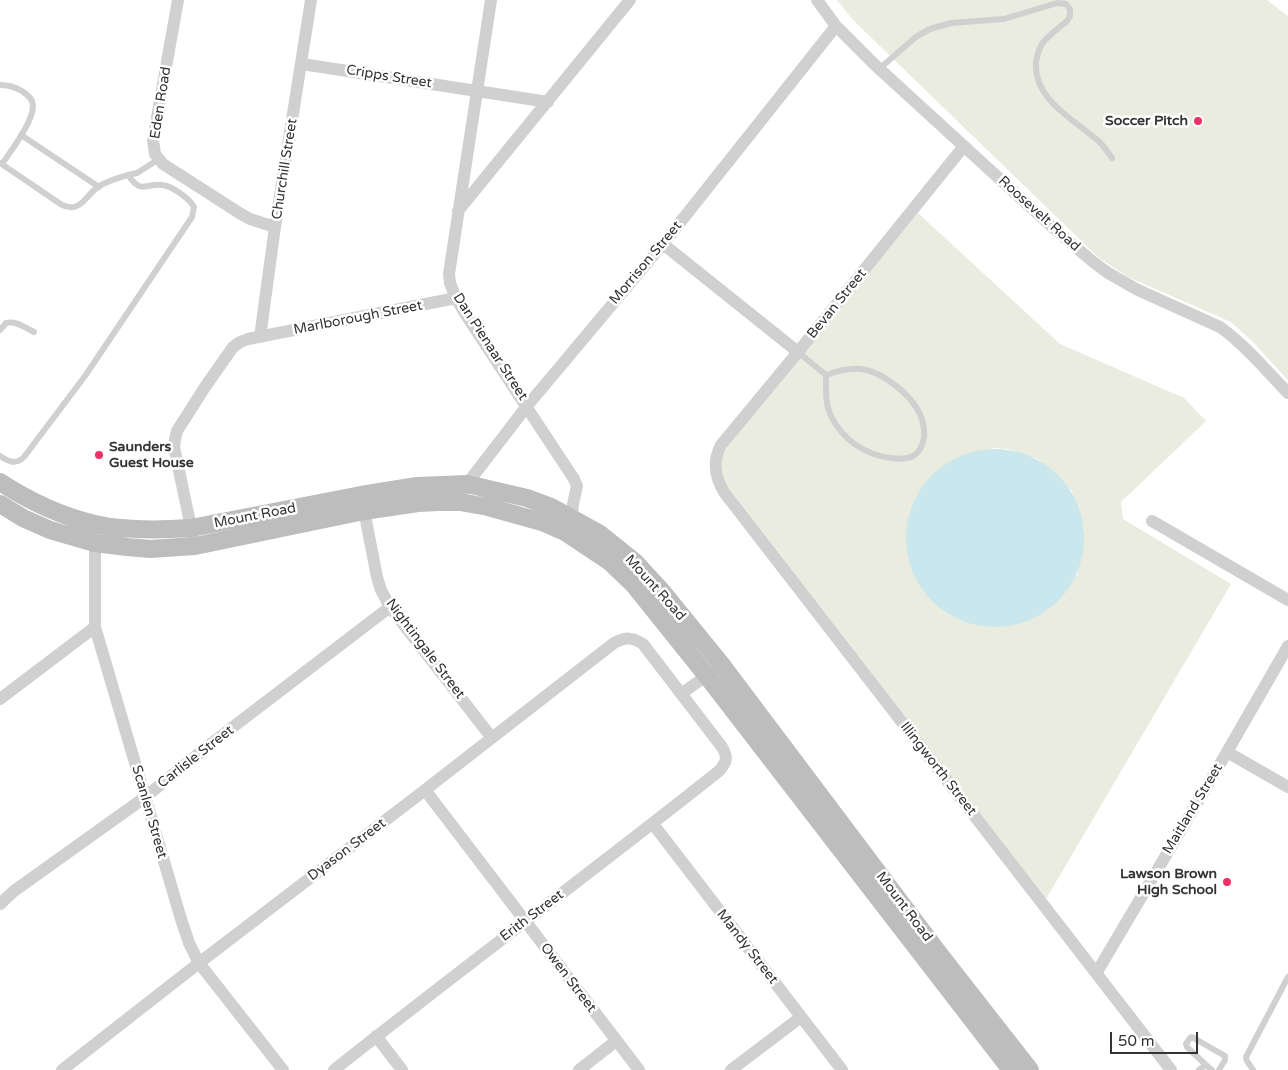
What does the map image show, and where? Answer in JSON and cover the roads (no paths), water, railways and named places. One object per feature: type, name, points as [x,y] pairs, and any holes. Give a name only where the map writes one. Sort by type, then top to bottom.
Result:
[{"type":"main road","name":"Mount Road","points":[[0,482],[20,495],[67,516],[96,524],[132,528],[191,528],[362,503],[460,502],[488,507],[542,522],[569,525],[600,534],[635,562],[660,589],[721,664],[1011,1070]]},
{"type":"main road","name":"Mount Road","points":[[0,504],[23,518],[50,530],[95,543],[150,549],[195,546],[362,503],[417,486],[467,484],[527,498],[551,507],[634,585],[894,907],[1030,1070]]},
{"type":"street","name":"Eden Road","points":[[178,0],[153,140],[155,154],[163,164],[241,214],[275,227]]},
{"type":"street","name":"Churchill Street","points":[[260,338],[275,227],[312,0]]},
{"type":"street","name":"Dan Pienaar Street","points":[[491,0],[458,211],[449,274],[450,283],[456,298],[574,479],[577,486],[569,525]]},
{"type":"street","points":[[458,211],[630,0]]},
{"type":"street","name":"Roosevelt Road","points":[[817,0],[836,26],[879,69],[1049,224],[1100,267],[1138,290],[1220,326],[1254,356],[1288,392]]},
{"type":"street","name":"Morrison Street","points":[[460,502],[467,484],[527,406],[662,244],[836,26]]},
{"type":"street","name":"Cripps Street","points":[[302,64],[548,102]]},
{"type":"street","name":"Bevan Street","points":[[714,464],[720,445],[798,352],[964,146]]},
{"type":"street","points":[[662,244],[798,352]]},
{"type":"street","name":"Marlborough Street","points":[[195,546],[174,447],[175,439],[177,431],[233,347],[248,339],[456,298]]},
{"type":"street","name":"Illingworth Street","points":[[714,464],[716,476],[724,492],[1171,1070]]},
{"type":"street","name":"Nightingale Street","points":[[362,503],[377,577],[390,607],[492,738]]},
{"type":"street","points":[[1152,521],[1288,600]]},
{"type":"street","name":"Scanlen Street","points":[[96,524],[95,627],[180,920],[199,963],[283,1070]]},
{"type":"street","name":"Carlisle Street","points":[[0,904],[14,891],[144,798],[212,743],[390,607]]},
{"type":"street","points":[[0,699],[95,627]]},
{"type":"street","name":"Dyason Street","points":[[62,1070],[614,643],[621,639],[635,639],[643,644],[681,694]]},
{"type":"street","name":"Maitland Street","points":[[1096,972],[1288,646]]},
{"type":"street","points":[[681,694],[721,664]]},
{"type":"street","name":"Erith Street","points":[[334,1070],[719,771],[724,765],[726,753],[681,694]]},
{"type":"street","points":[[1227,752],[1288,787]]},
{"type":"street","name":"Owen Street","points":[[425,790],[639,1070]]},
{"type":"street","name":"Mandy Street","points":[[652,824],[842,1070]]},
{"type":"street","points":[[731,1070],[801,1017]]},
{"type":"street","points":[[376,1036],[402,1070]]},
{"type":"street","points":[[579,1070],[616,1041]]},
{"type":"lane","points":[[879,69],[917,36],[930,29],[951,23],[1004,19],[1057,3],[1066,4],[1070,9],[1070,16],[1067,21],[1043,42],[1038,50],[1036,71],[1038,81],[1048,98],[1100,143],[1112,158]]},
{"type":"lane","points":[[0,85],[19,89],[28,95],[32,100],[33,106],[32,114],[22,135],[1,164],[68,208],[79,206],[99,187],[112,180],[137,173],[159,159]]},
{"type":"lane","points":[[22,135],[99,187]]},
{"type":"lane","points":[[0,456],[13,462],[24,457],[85,376],[192,217],[194,206],[171,188],[159,184],[139,186],[134,184],[128,175]]},
{"type":"lane","points":[[0,330],[6,323],[12,322],[34,332]]},
{"type":"lane","points":[[798,352],[826,375],[827,399],[831,416],[860,449],[882,457],[896,459],[912,456],[922,447],[925,432],[920,412],[901,390],[876,373],[862,369],[844,369],[826,375]]},
{"type":"lane","points":[[1253,1070],[1246,1057],[1288,977]]},
{"type":"lane","points":[[1212,1070],[1186,1047],[1189,1038],[1225,1056],[1225,1060],[1219,1070]]},
{"type":"lane","points":[[1199,1070],[1206,1065]]},
{"type":"water","points":[[995,449],[1029,456],[1044,464],[1058,475],[1069,489],[1077,504],[1084,538],[1077,572],[1069,587],[1058,601],[1044,612],[1029,620],[995,627],[961,620],[946,612],[932,601],[921,587],[913,572],[906,538],[913,504],[921,489],[932,475],[946,464],[961,456]]},
{"type":"place","name":"Soccer Pitch","points":[[1198,121]]},
{"type":"place","name":"Saunders Guest House","points":[[99,455]]},
{"type":"place","name":"Lawson Brown High School","points":[[1227,882]]}]
